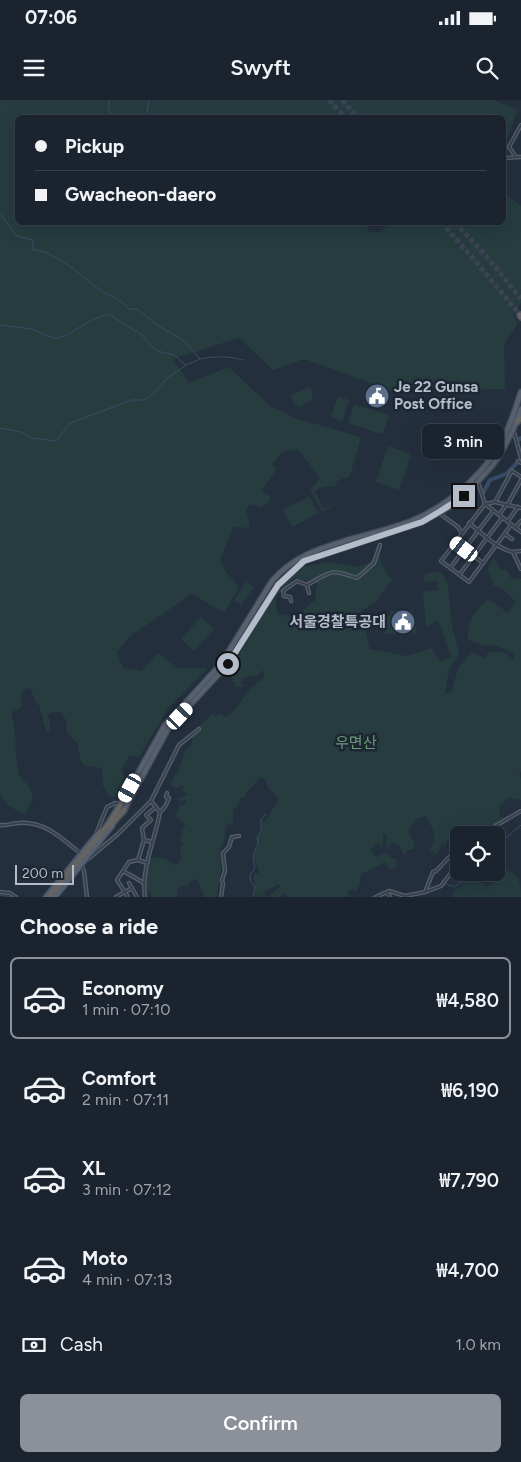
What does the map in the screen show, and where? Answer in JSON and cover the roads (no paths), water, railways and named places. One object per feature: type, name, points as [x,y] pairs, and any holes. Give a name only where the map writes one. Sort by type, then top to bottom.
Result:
[{"type":"highway","points":[[50,897],[123,807]]},
{"type":"main road","points":[[50,897],[84,862],[123,807],[168,729],[228,664],[278,585],[304,561],[414,519],[448,501],[475,478],[515,424],[521,392]]},
{"type":"main road","points":[[50,897],[80,853],[123,807],[165,726],[221,664],[253,615],[272,581],[282,570],[302,555],[422,522],[464,496],[500,455],[521,409]]},
{"type":"main road","points":[[475,478],[478,482]]},
{"type":"street","points":[[516,157],[509,147],[521,126]]},
{"type":"street","points":[[506,158],[521,157]]},
{"type":"street","points":[[515,424],[521,458]]},
{"type":"street","points":[[495,502],[512,471],[521,478],[507,505],[498,515]]},
{"type":"street","points":[[478,482],[485,504],[521,532]]},
{"type":"street","points":[[511,525],[468,582],[441,561],[485,504],[495,502],[520,507]]},
{"type":"street","points":[[507,522],[520,507]]},
{"type":"street","points":[[450,568],[493,511]]},
{"type":"street","points":[[439,512],[458,527],[462,533]]},
{"type":"street","points":[[460,575],[502,518]]},
{"type":"street","points":[[515,528],[521,521]]},
{"type":"street","points":[[469,523],[508,551],[521,551]]},
{"type":"street","points":[[505,534],[512,539]]},
{"type":"street","points":[[455,542],[483,563]]},
{"type":"street","points":[[307,585],[332,571],[358,578],[376,562],[375,556],[380,545]]},
{"type":"street","points":[[513,552],[521,569]]},
{"type":"street","points":[[291,601],[290,597],[284,596],[283,591],[297,581],[307,585]]},
{"type":"street","points":[[307,585],[309,593]]},
{"type":"street","points":[[87,897],[84,862],[118,834],[151,801],[179,745],[199,729]]},
{"type":"street","points":[[145,897],[144,884],[147,863],[160,812],[165,809],[169,798],[166,797],[167,794]]},
{"type":"street","points":[[151,801],[160,812]]},
{"type":"street","points":[[95,836],[107,807],[115,803],[123,807]]},
{"type":"street","points":[[138,860],[144,840],[142,828],[151,820],[146,815],[156,806]]},
{"type":"street","points":[[495,826],[521,811]]},
{"type":"street","points":[[0,825],[8,826],[18,822],[39,824],[51,830],[80,853]]},
{"type":"street","points":[[221,897],[222,880],[225,871],[223,852],[229,847],[232,837],[239,836]]},
{"type":"street","points":[[144,840],[152,842]]},
{"type":"street","points":[[425,892],[432,872],[436,871],[450,856]]},
{"type":"street","points":[[128,897],[117,880],[129,862],[138,860],[147,863]]},
{"type":"street","points":[[123,870],[144,884]]},
{"type":"street","points":[[377,897],[389,891],[405,896],[418,895],[441,886],[450,874]]},
{"type":"street","points":[[129,882],[137,897]]},
{"type":"street","points":[[116,897],[132,888]]},
{"type":"street","points":[[0,892],[10,893],[16,897]]},
{"type":"street","points":[[387,892],[390,897]]},
{"type":"waterway","points":[[109,100],[109,112],[114,115]]},
{"type":"waterway","points":[[146,115],[149,100]]},
{"type":"waterway","points":[[0,214],[17,236],[33,240],[33,250],[51,255],[60,260],[100,290],[122,302],[129,309],[137,309],[160,327],[182,339],[200,359],[222,357],[243,360]]},
{"type":"waterway","points":[[0,325],[33,329],[56,338],[65,336],[94,319],[108,314],[142,335],[157,351],[174,355],[186,365]]},
{"type":"waterway","points":[[0,428],[21,432],[32,438],[56,441],[70,423],[132,400],[144,400],[154,393],[165,380],[186,365],[200,359]]},
{"type":"waterway","points":[[483,493],[490,480],[506,474],[518,462]]},
{"type":"waterway","points":[[253,897],[255,887],[251,882],[250,875],[255,868],[253,855],[258,844],[257,838],[261,831],[261,820],[266,814]]},
{"type":"waterway","points":[[505,838],[521,825]]},
{"type":"waterway","points":[[428,892],[446,884],[454,887],[463,881]]},
{"type":"waterway","points":[[372,897],[383,891]]},
{"type":"waterway","points":[[0,895],[12,897]]},
{"type":"tunnel","points":[[329,100],[343,115]]},
{"type":"tunnel","points":[[342,100],[355,115]]},
{"type":"tunnel","points":[[444,225],[520,315]]},
{"type":"tunnel","points":[[458,225],[521,299]]},
{"type":"place","name":"Je 22 Gunsa Post Office","points":[[377,396]]},
{"type":"place","name":"서울경찰특공대","points":[[403,622]]},
{"type":"park label","name":"우면산","points":[[356,743]]}]
